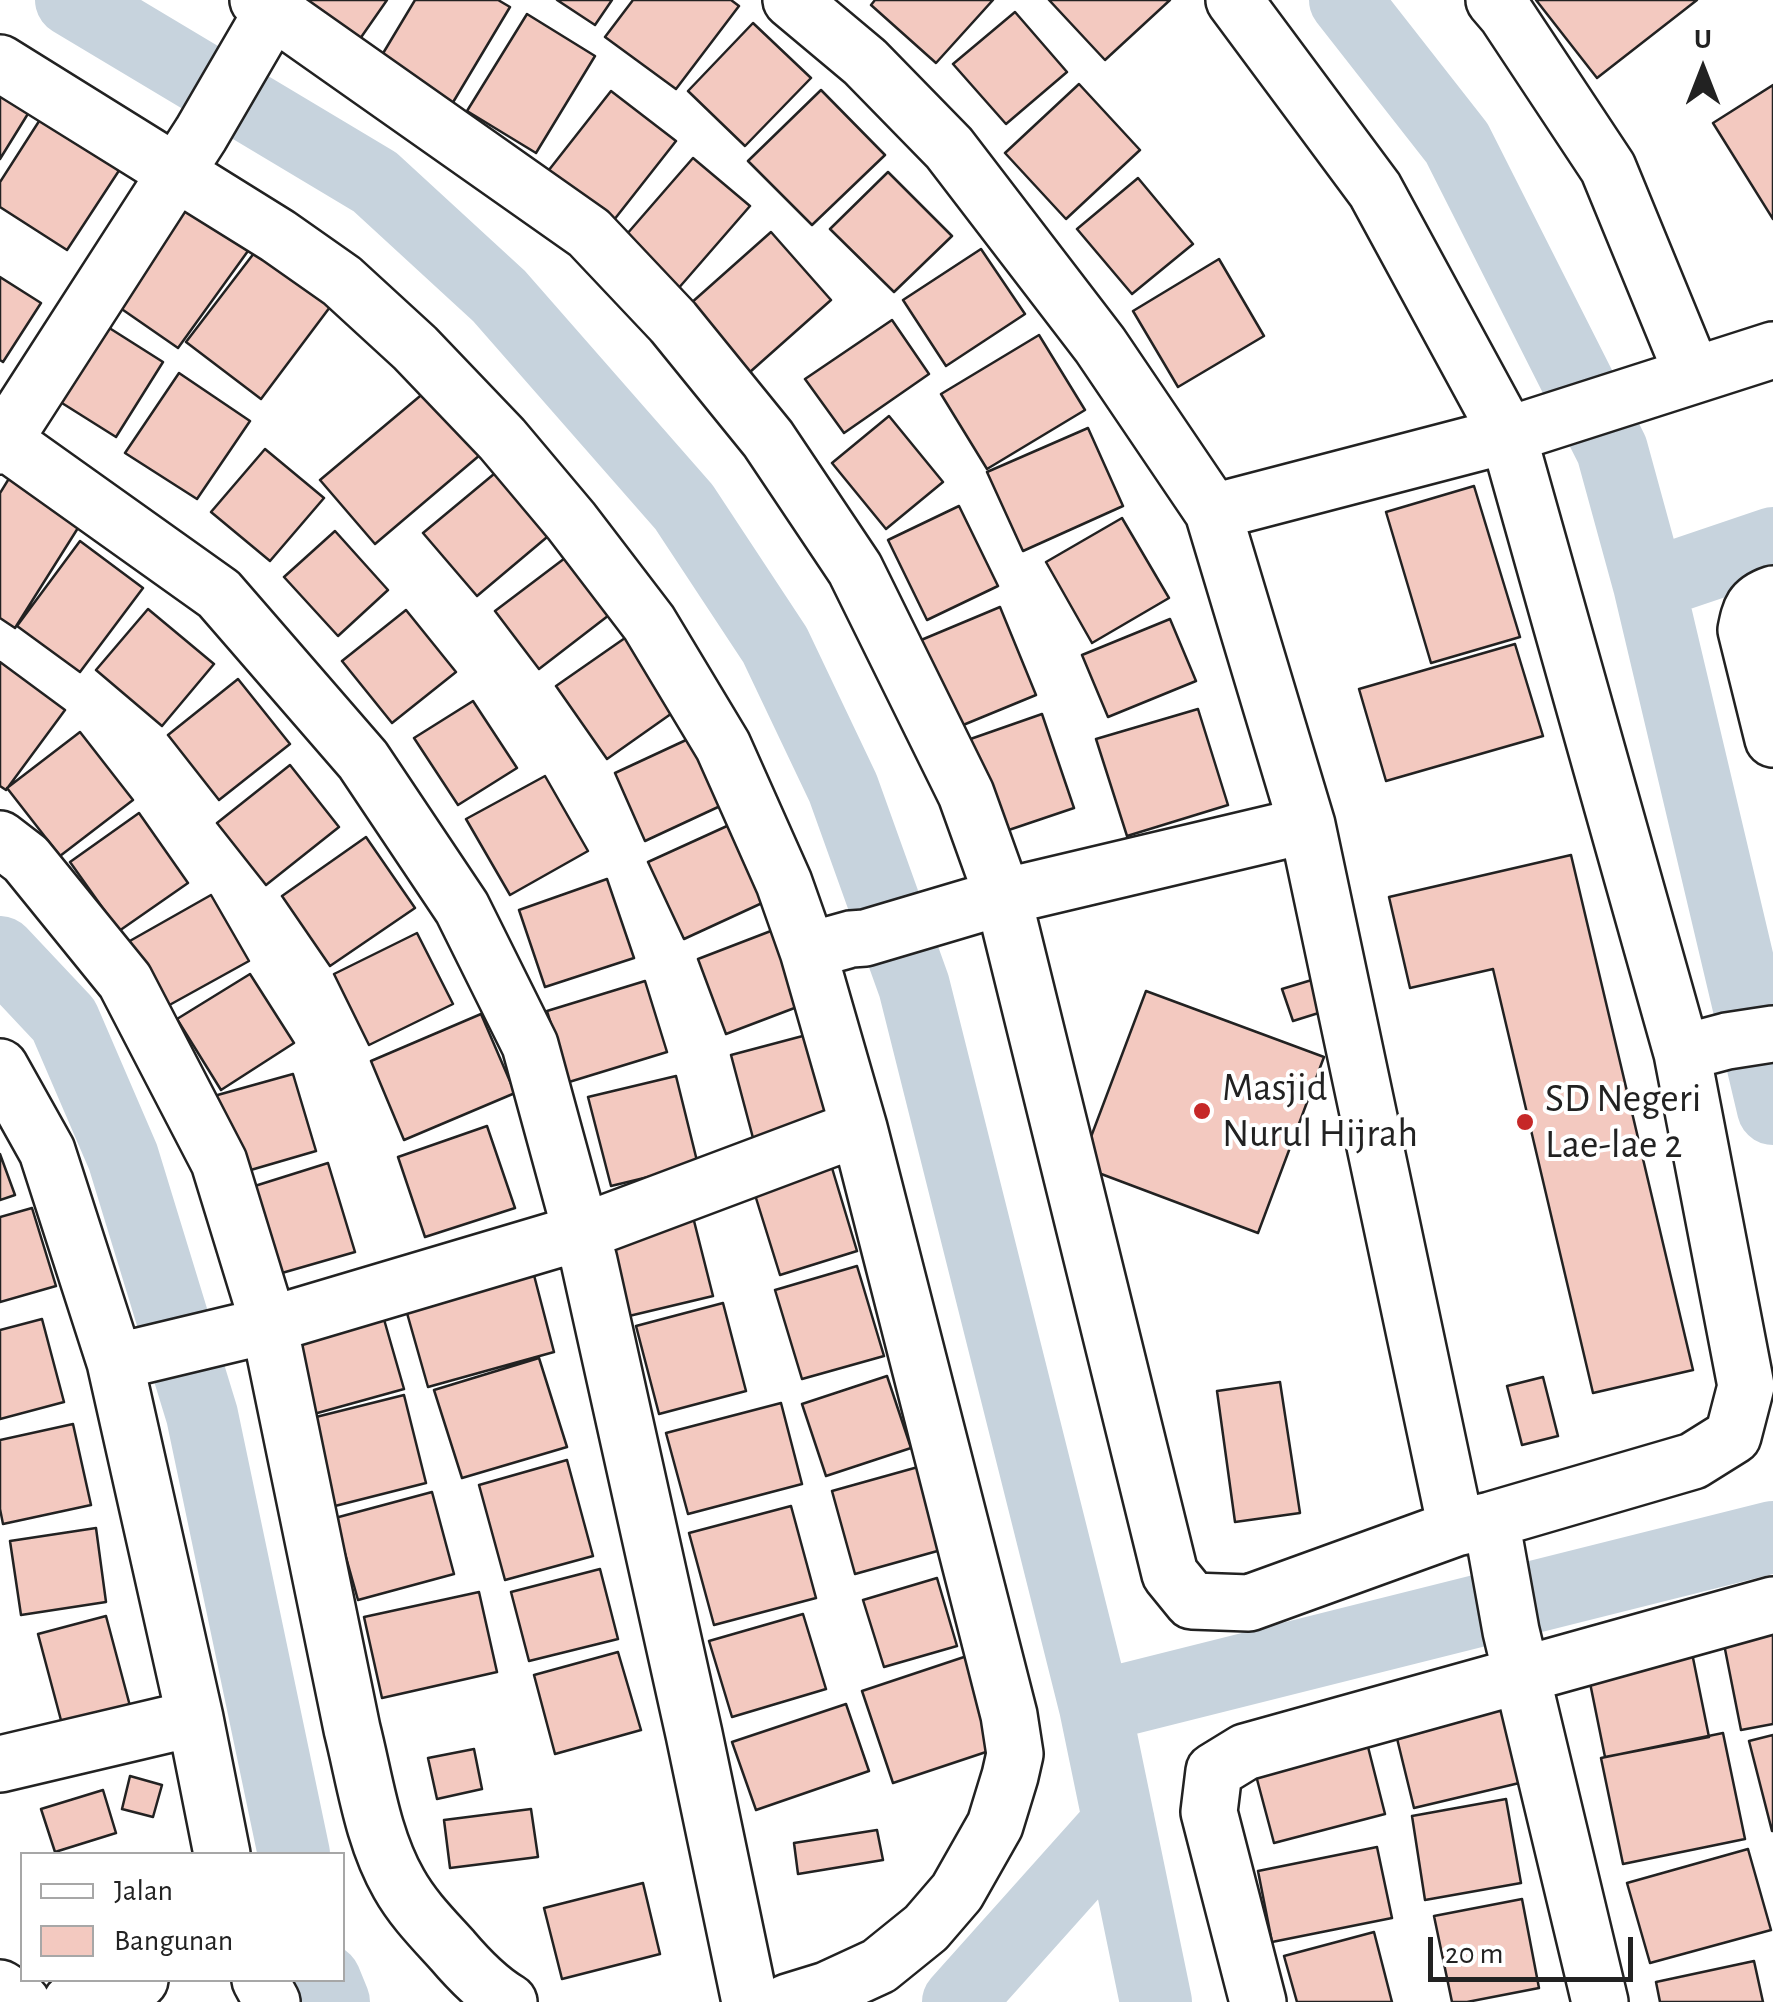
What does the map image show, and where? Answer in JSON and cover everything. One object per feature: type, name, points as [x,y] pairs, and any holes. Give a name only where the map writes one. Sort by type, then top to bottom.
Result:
[{"type":"street","points":[[791,0],[866,62],[949,148],[1100,345],[1213,512],[1307,824],[1600,2002]]},
{"type":"street","points":[[750,2002],[582,1232],[530,1045],[462,908],[362,760],[219,594],[1,441],[188,154],[269,9],[590,233],[673,322],[768,439],[855,569],[966,794],[989,901],[1170,1574],[1192,1601],[1248,1604],[1693,1461],[1733,1436],[1746,1386],[1737,1041],[1525,429],[1375,190],[1234,0]]},
{"type":"street","points":[[1494,0],[1608,168],[1675,381]]},
{"type":"street","points":[[0,63],[188,154],[278,236],[342,281],[428,361],[502,439],[649,623],[723,746],[784,882],[808,951],[858,1128],[1009,1715],[1015,1754],[996,1825],[957,1892],[926,1928],[879,1966],[827,1990],[788,2002]]},
{"type":"street","points":[[1213,512],[1525,429],[1773,350]]},
{"type":"street","points":[[1773,594],[1759,598],[1749,614],[1746,630],[1773,739]]},
{"type":"street","points":[[808,951],[989,901],[1307,824]]},
{"type":"street","points":[[0,839],[26,859],[126,982],[219,1162],[245,1330],[382,1842],[398,1882],[420,1914],[474,1975],[510,2002]]},
{"type":"street","points":[[0,1067],[47,1151],[134,1357],[222,1852]]},
{"type":"street","points":[[134,1357],[245,1330],[582,1232],[858,1128]]},
{"type":"street","points":[[1258,2002],[1208,1812],[1214,1770],[1245,1752],[1516,1653],[1773,1605]]},
{"type":"street","points":[[0,1764],[195,1718]]},
{"type":"street","points":[[71,2002],[134,1982]]},
{"type":"street","points":[[0,1988],[22,2002]]},
{"type":"building","points":[[290,0],[387,0],[355,46]]},
{"type":"building","points":[[415,0],[498,0],[510,7],[452,104],[379,60]]},
{"type":"building","points":[[557,0],[612,0],[595,25]]},
{"type":"building","points":[[633,0],[731,0],[739,6],[676,89],[605,37]]},
{"type":"building","points":[[875,0],[993,0],[936,63],[871,5]]},
{"type":"building","points":[[1049,0],[1170,0],[1105,60]]},
{"type":"building","points":[[1536,0],[1697,0],[1597,78]]},
{"type":"building","points":[[1015,12],[1067,72],[1006,124],[953,64]]},
{"type":"building","points":[[527,14],[595,56],[536,153],[467,111]]},
{"type":"building","points":[[753,23],[811,78],[745,146],[688,91]]},
{"type":"building","points":[[0,83],[34,104],[0,159]]},
{"type":"building","points":[[1079,84],[1140,150],[1066,219],[1005,153]]},
{"type":"building","points":[[1773,85],[1773,219],[1713,123]]},
{"type":"building","points":[[821,90],[885,155],[812,225],[748,161]]},
{"type":"building","points":[[611,91],[676,141],[610,225],[545,175]]},
{"type":"building","points":[[43,115],[122,166],[67,250],[0,207],[0,182]]},
{"type":"building","points":[[693,158],[750,206],[677,290],[620,242]]},
{"type":"building","points":[[888,172],[952,236],[894,292],[830,229]]},
{"type":"building","points":[[1138,178],[1193,244],[1132,294],[1077,229]]},
{"type":"building","points":[[174,188],[253,244],[178,348],[100,294]]},
{"type":"building","points":[[771,232],[831,300],[750,372],[690,304]]},
{"type":"building","points":[[261,244],[336,299],[261,399],[186,342]]},
{"type":"building","points":[[981,249],[1025,314],[946,366],[903,300]]},
{"type":"building","points":[[1219,259],[1264,336],[1178,387],[1133,311]]},
{"type":"building","points":[[0,277],[41,303],[3,362],[0,360]]},
{"type":"building","points":[[92,317],[163,362],[116,437],[46,393]]},
{"type":"building","points":[[892,320],[929,374],[844,433],[805,379]]},
{"type":"building","points":[[1039,335],[1085,410],[987,469],[941,394]]},
{"type":"building","points":[[179,373],[250,421],[197,499],[125,453]]},
{"type":"building","points":[[432,386],[487,449],[375,544],[320,480]]},
{"type":"building","points":[[889,416],[943,482],[886,529],[832,463]]},
{"type":"building","points":[[1088,428],[1123,506],[1023,551],[987,472]]},
{"type":"building","points":[[265,449],[324,498],[270,561],[211,512]]},
{"type":"building","points":[[506,464],[559,527],[477,596],[423,533]]},
{"type":"building","points":[[13,472],[83,520],[15,628],[0,618],[0,493]]},
{"type":"building","points":[[1474,486],[1520,637],[1431,663],[1386,512]]},
{"type":"building","points":[[959,506],[998,586],[927,620],[888,540]]},
{"type":"building","points":[[1122,518],[1169,598],[1092,643],[1046,562]]},
{"type":"building","points":[[335,531],[388,590],[338,636],[284,577]]},
{"type":"building","points":[[80,541],[143,588],[80,672],[17,626]]},
{"type":"building","points":[[569,555],[613,612],[539,669],[495,611]]},
{"type":"building","points":[[1000,607],[1036,695],[951,730],[914,643]]},
{"type":"building","points":[[148,609],[214,664],[162,726],[96,670]]},
{"type":"building","points":[[406,610],[456,672],[392,723],[342,661]]},
{"type":"building","points":[[1170,619],[1196,681],[1108,717],[1082,655]]},
{"type":"building","points":[[635,631],[685,704],[607,759],[556,686]]},
{"type":"building","points":[[1515,644],[1543,736],[1386,781],[1359,689]]},
{"type":"building","points":[[0,662],[65,710],[6,790],[0,786]]},
{"type":"building","points":[[238,679],[290,744],[219,800],[168,735]]},
{"type":"building","points":[[473,701],[517,768],[458,805],[414,738]]},
{"type":"building","points":[[1198,709],[1228,805],[1127,836],[1096,739]]},
{"type":"building","points":[[1042,714],[1074,808],[991,836],[959,743]]},
{"type":"building","points":[[80,732],[133,800],[60,856],[7,788]]},
{"type":"building","points":[[699,734],[731,801],[645,841],[615,773]]},
{"type":"building","points":[[290,765],[339,827],[266,885],[217,823]]},
{"type":"building","points":[[545,776],[588,851],[510,895],[466,819]]},
{"type":"building","points":[[139,813],[188,883],[119,931],[70,862]]},
{"type":"building","points":[[738,821],[773,898],[684,939],[648,862]]},
{"type":"building","points":[[366,837],[415,908],[330,966],[282,896]]},
{"type":"building","points":[[1571,855],[1693,1370],[1593,1393],[1493,969],[1410,988],[1389,897]]},
{"type":"building","points":[[607,879],[634,958],[545,987],[519,910]]},
{"type":"building","points":[[211,895],[249,961],[164,1008],[128,942]]},
{"type":"building","points":[[776,929],[805,1004],[726,1034],[698,959]]},
{"type":"building","points":[[417,933],[453,1004],[369,1045],[334,974]]},
{"type":"building","points":[[250,974],[294,1043],[221,1090],[177,1019]]},
{"type":"building","points":[[1315,979],[1325,1011],[1293,1021],[1282,989]]},
{"type":"building","points":[[645,981],[667,1052],[569,1082],[547,1011]]},
{"type":"building","name":"Masjid Nurul Hijrah","points":[[1146,991],[1324,1057],[1258,1233],[1080,1166]]},
{"type":"building","points":[[481,1014],[515,1093],[404,1140],[371,1061]]},
{"type":"building","points":[[814,1033],[837,1117],[753,1138],[731,1055]]},
{"type":"building","points":[[293,1074],[316,1151],[237,1174],[214,1096]]},
{"type":"building","points":[[676,1076],[698,1165],[611,1186],[588,1097]]},
{"type":"building","points":[[487,1126],[515,1208],[425,1237],[398,1157]]},
{"type":"building","points":[[0,1154],[15,1195],[0,1200]]},
{"type":"building","points":[[829,1158],[857,1251],[780,1275],[751,1182]]},
{"type":"building","points":[[328,1163],[355,1252],[268,1277],[242,1190]]},
{"type":"building","points":[[32,1208],[56,1286],[0,1302],[0,1217]]},
{"type":"building","points":[[692,1213],[713,1296],[629,1316],[609,1233]]},
{"type":"building","points":[[529,1256],[554,1352],[428,1387],[401,1292]]},
{"type":"building","points":[[857,1266],[884,1356],[802,1379],[775,1290]]},
{"type":"building","points":[[377,1295],[404,1389],[303,1417],[277,1324]]},
{"type":"building","points":[[723,1303],[746,1391],[659,1414],[636,1326]]},
{"type":"building","points":[[42,1319],[64,1402],[0,1419],[0,1330]]},
{"type":"building","points":[[539,1358],[567,1447],[462,1478],[434,1390]]},
{"type":"building","points":[[887,1376],[911,1448],[826,1476],[802,1404]]},
{"type":"building","points":[[1543,1377],[1558,1436],[1522,1445],[1507,1386]]},
{"type":"building","points":[[1280,1382],[1300,1513],[1235,1522],[1217,1391]]},
{"type":"building","points":[[404,1395],[426,1483],[331,1507],[308,1419]]},
{"type":"building","points":[[781,1403],[802,1484],[688,1514],[666,1433]]},
{"type":"building","points":[[73,1424],[91,1505],[3,1524],[0,1440]]},
{"type":"building","points":[[567,1460],[593,1556],[505,1580],[479,1485]]},
{"type":"building","points":[[918,1467],[941,1550],[855,1574],[832,1491]]},
{"type":"building","points":[[432,1492],[454,1574],[358,1600],[335,1518]]},
{"type":"building","points":[[791,1506],[816,1598],[714,1625],[689,1533]]},
{"type":"building","points":[[96,1528],[106,1602],[21,1615],[10,1541]]},
{"type":"building","points":[[600,1569],[618,1639],[529,1661],[511,1592]]},
{"type":"building","points":[[937,1578],[957,1646],[884,1667],[863,1600]]},
{"type":"building","points":[[479,1592],[497,1672],[382,1698],[364,1617]]},
{"type":"building","points":[[803,1614],[826,1689],[732,1717],[709,1641]]},
{"type":"building","points":[[106,1616],[130,1706],[62,1724],[38,1634]]},
{"type":"building","points":[[1773,1629],[1773,1724],[1741,1730],[1723,1639]]},
{"type":"building","points":[[1691,1648],[1709,1737],[1605,1757],[1587,1668]]},
{"type":"building","points":[[618,1652],[641,1730],[555,1754],[534,1675]]},
{"type":"building","points":[[970,1655],[1001,1747],[893,1783],[862,1691]]},
{"type":"building","points":[[1511,1690],[1532,1780],[1414,1808],[1392,1718]]},
{"type":"building","points":[[846,1704],[869,1771],[756,1810],[732,1742]]},
{"type":"building","points":[[1723,1733],[1745,1839],[1623,1864],[1601,1758]]},
{"type":"building","points":[[1773,1735],[1773,1831],[1772,1831],[1749,1741]]},
{"type":"building","points":[[1366,1739],[1385,1814],[1274,1843],[1254,1768]]},
{"type":"building","points":[[474,1749],[482,1789],[437,1799],[428,1758]]},
{"type":"building","points":[[130,1776],[162,1785],[153,1817],[122,1809]]},
{"type":"building","points":[[103,1790],[116,1833],[55,1852],[41,1809]]},
{"type":"building","points":[[1506,1799],[1521,1883],[1425,1900],[1412,1816]]},
{"type":"building","points":[[531,1809],[538,1857],[450,1868],[444,1820]]},
{"type":"building","points":[[877,1830],[883,1860],[798,1874],[794,1843]]},
{"type":"building","points":[[1377,1847],[1392,1918],[1272,1942],[1258,1871]]},
{"type":"building","points":[[1748,1849],[1771,1930],[1650,1963],[1627,1883]]},
{"type":"building","points":[[643,1883],[660,1954],[562,1979],[544,1908]]},
{"type":"building","points":[[1522,1899],[1539,1988],[1452,2002],[1434,1916]]},
{"type":"building","points":[[1374,1932],[1392,2002],[1297,2002],[1284,1956]]},
{"type":"building","points":[[1754,1961],[1763,2002],[1660,2002],[1656,1982]]},
{"type":"waterway","points":[[71,0],[375,182],[499,296],[684,507],[775,645],[843,788],[914,986],[1095,1707],[1156,2002]]},
{"type":"waterway","points":[[1345,0],[1457,143],[1612,450],[1649,585],[1773,1109]]},
{"type":"waterway","points":[[1649,585],[1773,543]]},
{"type":"waterway","points":[[0,952],[64,1020],[123,1157],[202,1415],[294,1852]]},
{"type":"waterway","points":[[1095,1707],[1773,1537]]},
{"type":"waterway","points":[[958,2002],[1119,1822]]},
{"type":"waterway","points":[[326,1982],[334,2002]]},
{"type":"place","name":"Masjid Nurul Hijrah","points":[[1202,1111]]},
{"type":"place","name":"SD Negeri Lae-lae 2","points":[[1525,1122]]}]
